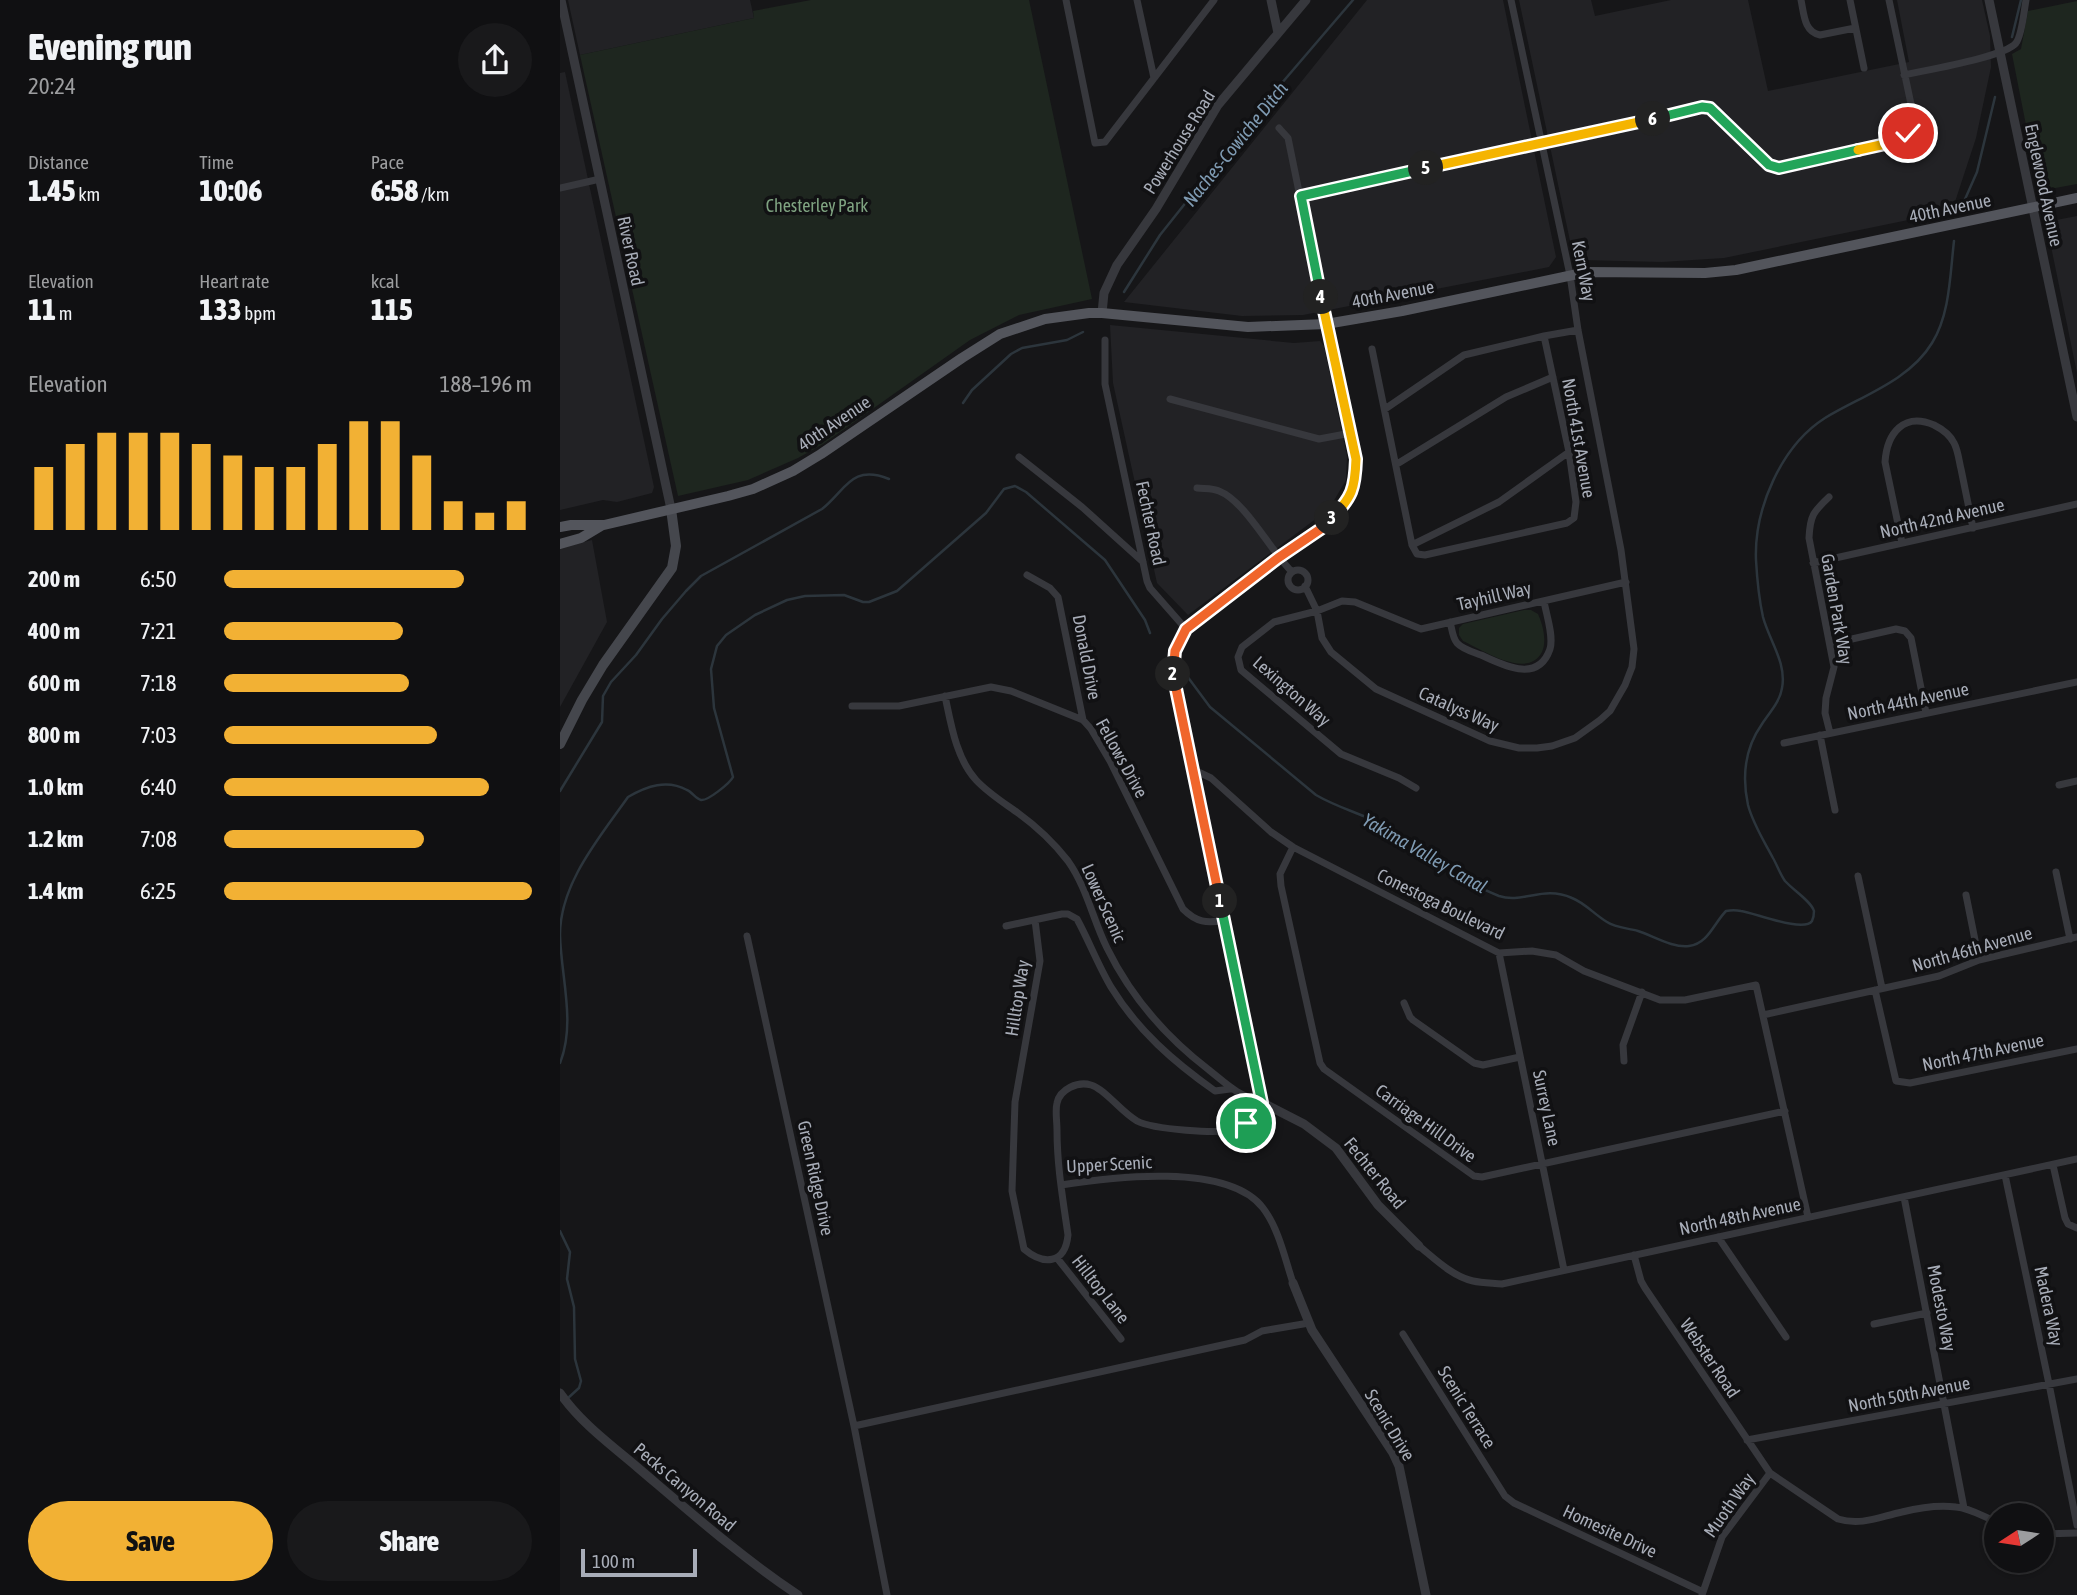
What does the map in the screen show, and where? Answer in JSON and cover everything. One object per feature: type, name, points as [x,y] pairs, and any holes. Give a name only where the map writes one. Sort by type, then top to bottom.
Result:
[{"type":"main road","name":"40th Avenue","points":[[604,525],[729,496],[793,471],[1000,334],[1045,319],[1102,313],[1248,327],[1326,324],[1402,311],[1587,272],[1705,273],[1736,270],[2077,198]]},
{"type":"main road","points":[[560,744],[603,665],[672,568],[676,547],[671,509]]},
{"type":"main road","points":[[560,527],[604,525]]},
{"type":"main road","points":[[560,544],[581,538],[604,525]]},
{"type":"street","name":"River Road","points":[[561,0],[671,509]]},
{"type":"street","points":[[1066,0],[1095,143],[1105,142],[1214,0]]},
{"type":"street","points":[[1137,0],[1154,78]]},
{"type":"street","points":[[1271,0],[1278,33]]},
{"type":"street","name":"Powerhouse Road","points":[[1102,313],[1104,293],[1117,265],[1156,209],[1218,105],[1306,0]]},
{"type":"street","name":"Kern Way","points":[[1511,0],[1570,275],[1578,330],[1621,550]]},
{"type":"street","points":[[1801,0],[1808,29],[1814,34],[1855,28]]},
{"type":"street","points":[[1850,0],[1864,68]]},
{"type":"street","points":[[1301,196],[1702,107],[1710,108],[1769,165],[1779,168],[1899,141],[1915,123],[1889,0]]},
{"type":"street","name":"Englewood Avenue","points":[[1989,0],[2077,417]]},
{"type":"street","points":[[1905,75],[2000,53],[2015,45],[2026,0]]},
{"type":"street","points":[[1262,1103],[1172,671],[1175,651],[1186,629],[1278,558],[1328,524],[1351,495],[1356,473],[1356,459],[1301,196],[1288,138],[1279,128]]},
{"type":"street","points":[[560,188],[600,179]]},
{"type":"street","points":[[1385,410],[1464,355],[1578,330]]},
{"type":"street","name":"North 41st Avenue","points":[[1412,545],[1417,554],[1426,555],[1567,523],[1574,518],[1576,502],[1569,452],[1544,336]]},
{"type":"street","name":"Fechter Road","points":[[1104,340],[1105,384],[1150,588],[1186,629]]},
{"type":"street","points":[[1372,349],[1412,545],[1499,502],[1569,452]]},
{"type":"street","points":[[1397,464],[1506,397],[1553,377]]},
{"type":"street","points":[[1170,400],[1318,439],[1350,433]]},
{"type":"street","points":[[1902,543],[1885,452],[1895,431],[1914,422],[1922,421],[1940,428],[1955,444],[1973,528]]},
{"type":"street","points":[[1019,457],[1082,507],[1143,563]]},
{"type":"street","name":"Catalyss Way","points":[[1197,488],[1215,490],[1235,501],[1278,558],[1292,572]]},
{"type":"street","name":"Garden Park Way","points":[[1829,497],[1814,511],[1809,522],[1809,538],[1834,667],[1825,713],[1830,733]]},
{"type":"street","name":"North 42nd Avenue","points":[[1814,563],[2077,504]]},
{"type":"street","name":"Catalyss Way","points":[[1306,586],[1317,611],[1322,638],[1331,652],[1376,689],[1490,741],[1520,748],[1537,748],[1574,738],[1600,720],[1618,700],[1632,667],[1634,649],[1621,550]]},
{"type":"street","name":"Catalyss Way","points":[[1301,571],[1306,575],[1306,586],[1300,590],[1290,587],[1288,581],[1292,572],[1301,571]]},
{"type":"street","name":"Donald Drive","points":[[1027,575],[1050,588],[1058,597],[1083,720]]},
{"type":"street","name":"Tayhill Way","points":[[1317,611],[1328,605],[1348,601],[1421,629],[1626,582]]},
{"type":"street","name":"Tayhill Way","points":[[1450,622],[1455,639],[1463,647],[1511,668],[1531,668],[1545,658],[1551,645],[1544,601]]},
{"type":"street","name":"Lexington Way","points":[[1317,611],[1275,622],[1239,652],[1241,670],[1341,754],[1416,788]]},
{"type":"street","points":[[1830,644],[1896,629],[1905,631],[1911,638],[1926,713]]},
{"type":"street","name":"North 44th Avenue","points":[[1784,743],[2077,682]]},
{"type":"street","name":"Fellows Drive","points":[[852,706],[899,706],[991,687],[1001,688],[1083,720],[1110,761],[1183,909],[1200,922],[1224,920]]},
{"type":"street","name":"Lower Scenic","points":[[945,696],[956,741],[975,779],[1056,846],[1077,876],[1107,948],[1137,999],[1186,1053],[1230,1089],[1262,1103]]},
{"type":"street","points":[[1820,735],[1835,810]]},
{"type":"street","name":"Conestoga Boulevard","points":[[1192,769],[1210,778],[1271,832],[1293,847],[1499,953],[1545,952],[1567,960],[1584,971],[1660,1000],[1674,1001],[1756,985],[1808,1217]]},
{"type":"street","points":[[2059,785],[2077,781]]},
{"type":"street","name":"Carriage Hill Drive","points":[[1293,847],[1280,874],[1280,886],[1317,1057],[1324,1069],[1474,1176],[1482,1177],[1543,1165],[1785,1111]]},
{"type":"street","points":[[2056,872],[2074,938]]},
{"type":"street","points":[[1763,1015],[1878,989],[1858,876]]},
{"type":"street","points":[[1966,895],[1979,960]]},
{"type":"street","points":[[1006,926],[1062,914],[1077,919],[1111,987],[1131,1018],[1166,1053],[1215,1091],[1230,1089]]},
{"type":"street","name":"Hilltop Way","points":[[1035,920],[1040,961],[1015,1102],[1012,1191],[1024,1248],[1039,1259],[1057,1258]]},
{"type":"street","name":"Green Ridge Drive","points":[[747,936],[854,1426],[887,1595]]},
{"type":"street","name":"North 46th Avenue","points":[[1878,989],[1939,976],[1979,960],[2074,938]]},
{"type":"street","name":"Surrey Lane","points":[[1499,953],[1564,1270]]},
{"type":"street","name":"North 47th Avenue","points":[[1878,989],[1896,1081],[1910,1083],[2077,1049]]},
{"type":"street","points":[[1624,1061],[1623,1045],[1642,992]]},
{"type":"street","points":[[1404,1003],[1413,1020],[1474,1063],[1483,1065],[1520,1057]]},
{"type":"street","name":"Upper Scenic","points":[[1262,1103],[1246,1123],[1226,1132],[1156,1127],[1140,1123],[1125,1114],[1100,1089],[1090,1084],[1074,1086],[1063,1092],[1057,1102],[1057,1165],[1060,1185],[1104,1178],[1150,1177],[1215,1180],[1227,1184],[1246,1192],[1263,1208],[1275,1230],[1293,1283]]},
{"type":"street","name":"Fechter Road","points":[[1262,1103],[1304,1124],[1336,1148],[1378,1205],[1419,1246]]},
{"type":"street","name":"North 48th Avenue","points":[[1419,1246],[1464,1278],[1502,1284],[2077,1159]]},
{"type":"street","points":[[2053,1164],[2065,1218],[2068,1224],[2077,1228]]},
{"type":"street","name":"Madera Way","points":[[2005,1175],[2049,1384],[2073,1482],[2077,1525]]},
{"type":"street","points":[[1057,1258],[1067,1245],[1068,1235],[1060,1185]]},
{"type":"street","name":"Modesto Way","points":[[1905,1197],[1964,1508]]},
{"type":"street","points":[[1718,1237],[1786,1337]]},
{"type":"street","name":"Webster Road","points":[[1634,1255],[1645,1288],[1770,1473]]},
{"type":"street","name":"Hilltop Lane","points":[[1057,1258],[1121,1339]]},
{"type":"street","name":"Scenic Drive","points":[[1293,1283],[1308,1323],[1399,1466],[1426,1595]]},
{"type":"street","points":[[1874,1324],[1927,1313]]},
{"type":"street","points":[[854,1426],[1219,1346],[1245,1340],[1262,1331],[1308,1323]]},
{"type":"street","name":"Scenic Terrace","points":[[1403,1334],[1505,1496]]},
{"type":"street","name":"North 50th Avenue","points":[[1747,1440],[2077,1378]]},
{"type":"street","name":"Pecks Canyon Road","points":[[560,1393],[589,1427],[686,1511],[798,1595]]},
{"type":"street","points":[[1770,1473],[1838,1519],[1848,1522],[1866,1522],[1910,1510],[1954,1506],[1984,1516]]},
{"type":"street","name":"Muoth Way","points":[[1702,1593],[1722,1537],[1770,1473]]},
{"type":"street","name":"Homesite Drive","points":[[1505,1496],[1514,1503],[1702,1593]]},
{"type":"street","points":[[2054,1534],[2077,1533]]},
{"type":"shaded area","points":[[568,0],[750,0],[754,18],[580,55]]},
{"type":"shaded area","points":[[1367,0],[1503,0],[1556,257],[1549,267],[1303,315],[1242,316],[1124,302]]},
{"type":"shaded area","points":[[1519,0],[1591,0],[1595,16],[1671,0],[1748,0],[1768,91],[1909,62],[1897,0],[1982,0],[1990,36],[1991,67],[1976,138],[1952,211],[1724,258],[1662,262],[1583,260],[1573,255]]},
{"type":"shaded area","points":[[565,72],[654,487],[652,493],[617,502],[603,500],[560,510],[560,73]]},
{"type":"shaded area","points":[[2077,216],[2077,373],[2046,222]]},
{"type":"shaded area","points":[[1110,325],[1294,343],[1320,341],[1324,346],[1347,456],[1346,480],[1329,509],[1188,615],[1157,583],[1113,383]]},
{"type":"shaded area","points":[[592,540],[607,622],[560,707],[560,548]]},
{"type":"green space","name":"Chesterley Park","points":[[811,0],[1029,0],[1092,299],[1019,315],[970,340],[823,444],[798,458],[748,480],[678,496],[580,55],[754,18],[753,11]]},
{"type":"green space","points":[[2077,1],[2077,184],[2039,191],[2012,54],[2021,49],[2028,11]]},
{"type":"green space","points":[[1524,610],[1538,614],[1543,628],[1542,652],[1535,660],[1516,663],[1504,660],[1463,641],[1459,635],[1459,628],[1463,624]]},
{"type":"waterway","name":"Naches-Cowiche Ditch","points":[[1124,292],[1160,235],[1269,98],[1353,0]]},
{"type":"waterway","name":"Yakima Valley Canal","points":[[2012,37],[2021,0]]},
{"type":"waterway","name":"Yakima Valley Canal","points":[[1962,206],[1977,172],[1995,97]]},
{"type":"waterway","name":"Yakima Valley Canal","points":[[1187,676],[1210,707],[1316,795],[1385,826],[1432,861],[1499,896],[1516,898],[1552,893],[1562,895],[1581,903],[1618,927],[1683,946],[1701,941],[1726,911],[1739,911],[1790,924],[1807,924],[1812,921],[1814,911],[1806,899],[1783,878],[1753,819],[1746,794],[1746,763],[1752,743],[1779,698],[1783,679],[1780,661],[1763,617],[1759,596],[1756,560],[1760,520],[1773,480],[1795,445],[1809,430],[1825,418],[1898,378],[1911,368],[1932,343],[1946,307],[1954,241]]},
{"type":"waterway","name":"Naches-Cowiche Ditch","points":[[963,403],[972,390],[1011,354],[1022,348],[1067,340],[1083,332]]},
{"type":"waterway","name":"Naches-Cowiche Ditch","points":[[560,791],[602,722],[603,696],[611,682],[701,576],[822,509],[857,477],[876,475],[889,479]]},
{"type":"waterway","name":"Yakima Valley Canal","points":[[560,1063],[567,1032],[560,935],[562,916],[567,897],[583,862],[628,797],[650,787],[665,784],[680,787],[704,800],[719,791],[733,777],[714,708],[711,669],[717,646],[726,635],[755,615],[787,600],[805,596],[844,595],[869,602],[897,591],[986,513],[1004,489],[1015,486],[1026,492],[1105,560],[1145,620],[1150,633]]},
{"type":"waterway","name":"Yakima Valley Canal","points":[[560,1231],[570,1252],[567,1279],[574,1307],[575,1359],[581,1381],[579,1388],[568,1398]]},
{"type":"route","points":[[1246,1123],[1262,1103],[1172,671],[1175,651],[1186,629],[1229,594],[1328,524],[1344,506],[1354,485],[1356,459],[1329,341],[1301,196],[1702,107],[1710,108],[1769,165],[1779,168],[1899,141],[1908,133]]}]
